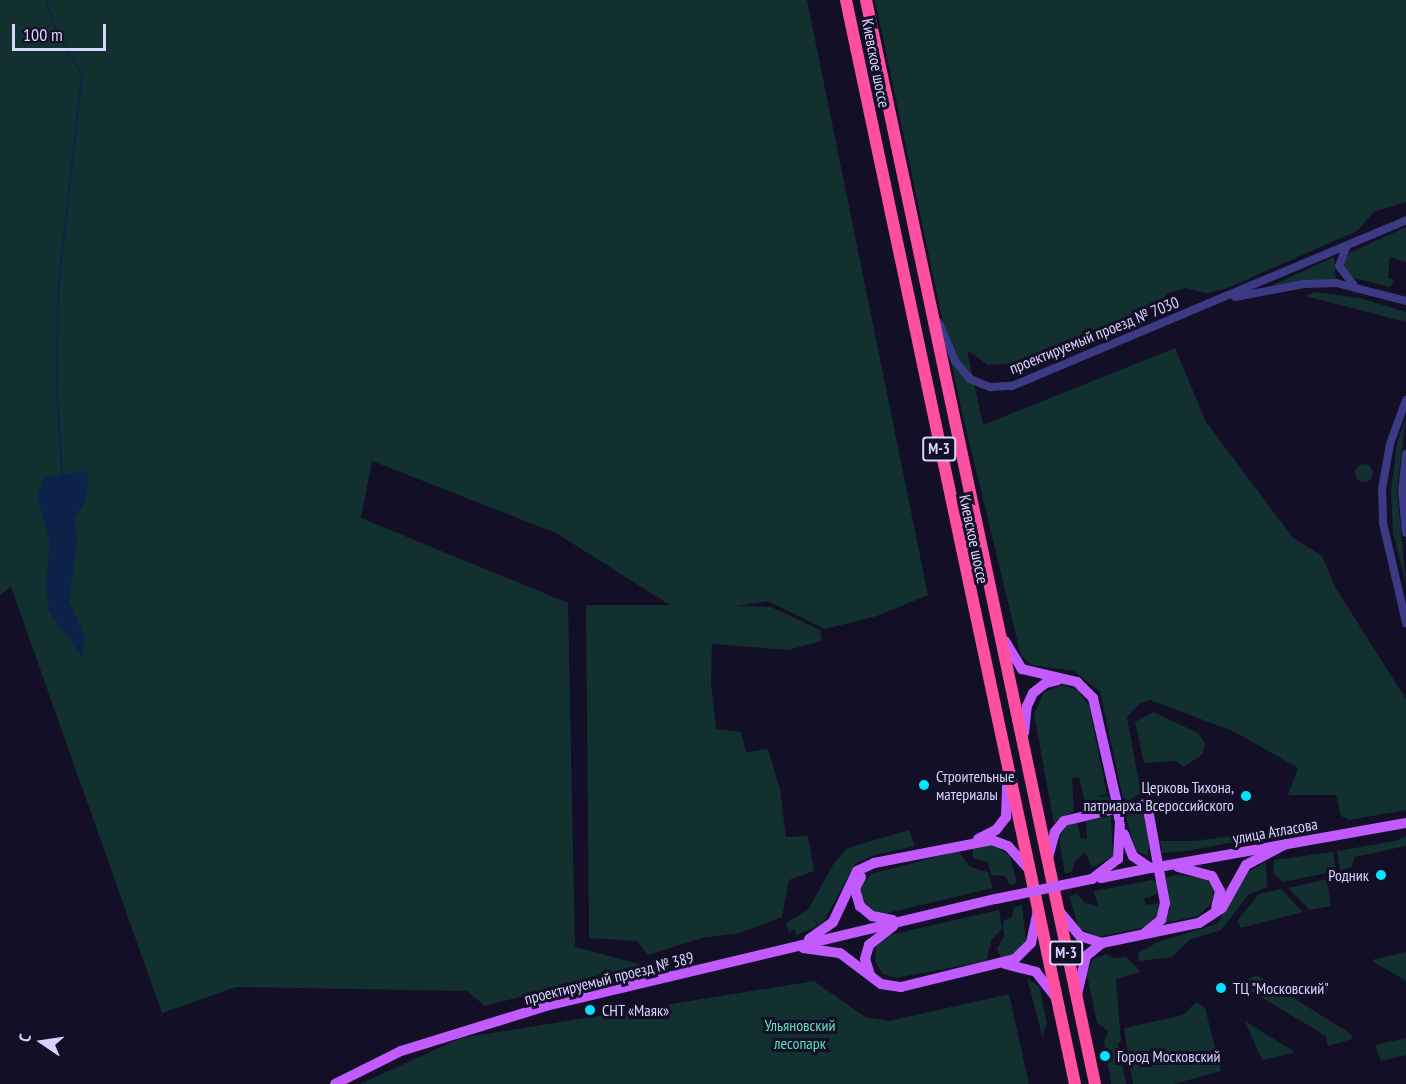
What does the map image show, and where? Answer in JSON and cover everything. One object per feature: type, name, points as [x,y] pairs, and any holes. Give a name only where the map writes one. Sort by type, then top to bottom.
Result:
[{"type":"highway","name":"Киевское шоссе","points":[[866,0],[1095,1084]]},
{"type":"highway","name":"Киевское шоссе","points":[[846,1],[1007,777],[1075,1084]]},
{"type":"main road","points":[[1000,629],[1022,669],[1077,682],[1087,690],[1099,710],[1120,821],[1133,856],[1150,868]]},
{"type":"main road","points":[[1023,745],[1027,706],[1033,693],[1055,680],[1077,682]]},
{"type":"main road","points":[[793,947],[831,926],[855,874],[874,863],[975,841],[996,830],[1005,819],[1007,777]]},
{"type":"main road","points":[[1124,808],[1147,804],[1165,903],[1161,920],[1142,935]]},
{"type":"main road","points":[[1049,870],[1050,847],[1060,824],[1080,814],[1110,810]]},
{"type":"main road","points":[[1092,879],[1118,859],[1120,821]]},
{"type":"main road","name":"улица Атласова","points":[[996,900],[1150,868],[1406,823]]},
{"type":"main road","points":[[975,841],[1005,844],[1022,858],[1030,873]]},
{"type":"main road","points":[[1076,999],[1086,956],[1102,943],[1193,925],[1212,916],[1222,908],[1246,865],[1286,844]]},
{"type":"main road","points":[[874,863],[857,884],[858,903],[872,916],[903,921]]},
{"type":"main road","points":[[1166,866],[1203,871],[1215,879],[1220,894],[1212,916]]},
{"type":"main road","name":"проектируемый проезд № 389","points":[[335,1084],[401,1051],[546,1006],[996,900]]},
{"type":"main road","points":[[1057,908],[1080,936],[1102,943]]},
{"type":"main road","points":[[793,947],[840,953],[877,982],[901,987],[1005,964],[1029,946],[1038,910]]},
{"type":"main road","points":[[877,982],[866,966],[869,945],[903,921]]},
{"type":"main road","points":[[1005,964],[1036,972],[1057,1001]]},
{"type":"street","name":"проектируемый проезд № 7030","points":[[928,291],[955,361],[970,379],[990,387],[1020,384],[1406,220]]},
{"type":"street","points":[[1348,245],[1341,253],[1339,266],[1353,285]]},
{"type":"street","name":"проектируемый проезд № 7030","points":[[1220,300],[1304,284],[1353,285],[1406,301]]},
{"type":"street","points":[[1406,400],[1390,444],[1382,489],[1383,523],[1406,623]]},
{"type":"street","points":[[1406,454],[1402,490],[1406,533]]},
{"type":"green space","points":[[0,0],[807,0],[928,595],[877,616],[825,629],[768,601],[736,606],[771,607],[820,630],[822,641],[788,650],[712,644],[711,684],[716,729],[741,732],[746,752],[768,749],[780,790],[786,837],[808,836],[814,871],[789,880],[782,917],[740,933],[702,938],[648,955],[637,941],[589,938],[586,605],[670,605],[556,533],[372,461],[361,518],[568,603],[575,947],[643,965],[485,1006],[467,991],[236,987],[162,1013],[11,587],[0,595]]},
{"type":"green space","points":[[875,0],[1406,0],[1406,202],[1374,212],[1357,231],[1225,289],[1206,293],[1186,288],[1169,293],[1152,308],[1057,353],[1019,363],[988,365],[967,350],[983,425],[1175,348],[1206,422],[1293,538],[1322,556],[1335,587],[1406,699],[1406,810],[1349,820],[1341,816],[1336,795],[1288,795],[1298,768],[1235,732],[1150,700],[1139,704],[1127,717],[1141,793],[1128,801],[1123,798],[1100,692],[1074,671],[1032,665],[1021,656],[961,408]]},
{"type":"green space","points":[[1406,227],[1406,262],[1390,257],[1388,278],[1394,280],[1390,287],[1350,277],[1343,263],[1349,253]]},
{"type":"green space","points":[[1334,257],[1336,280],[1266,288]]},
{"type":"green space","points":[[1314,292],[1360,298],[1406,312],[1406,322],[1305,296]]},
{"type":"green space","points":[[1406,416],[1397,490],[1406,584],[1393,533],[1391,490],[1397,444]]},
{"type":"green space","points":[[1360,464],[1368,464],[1373,469],[1371,480],[1360,482],[1355,477],[1355,469]]},
{"type":"green space","points":[[1063,685],[1078,690],[1089,706],[1107,794],[1094,797],[1108,796],[1109,800],[1095,808],[1086,807],[1079,777],[1072,778],[1074,811],[1054,823],[1034,714],[1044,692]]},
{"type":"green space","points":[[1153,712],[1198,733],[1205,743],[1203,754],[1184,767],[1176,761],[1144,763],[1135,722]]},
{"type":"green space","points":[[1142,811],[1149,839],[1148,856],[1136,851],[1126,818],[1130,812]]},
{"type":"green space","points":[[1111,816],[1113,856],[1092,868],[1085,852],[1074,862],[1072,872],[1065,874],[1059,839],[1066,826],[1077,822],[1081,839],[1087,838],[1086,821]]},
{"type":"green space","points":[[909,830],[915,846],[871,856],[855,864],[824,921],[819,925],[811,916],[818,926],[796,935],[794,929],[789,933],[786,923],[808,910],[834,863],[848,848]]},
{"type":"green space","points":[[1261,832],[1262,837],[1187,851],[1162,853],[1160,841],[1194,841]]},
{"type":"green space","points":[[1406,836],[1406,846],[1355,857],[1352,867],[1340,870],[1337,851],[1395,841]]},
{"type":"green space","points":[[994,845],[1010,856],[1017,883],[1010,885],[1005,876],[991,875],[988,862],[973,858],[973,848]]},
{"type":"green space","points":[[958,851],[970,867],[988,872],[993,888],[883,914],[874,912],[861,899],[860,888],[871,874]]},
{"type":"green space","points":[[1333,852],[1336,871],[1283,882],[1273,873],[1274,860]]},
{"type":"green space","points":[[1266,862],[1267,887],[1249,894],[1221,930],[1189,940],[1172,957],[1139,961],[1138,953],[1158,942],[1217,924],[1248,872]]},
{"type":"green space","points":[[1177,875],[1206,878],[1214,890],[1212,903],[1198,916],[1165,923],[1170,909],[1166,877]]},
{"type":"green space","points":[[1327,879],[1331,906],[1310,910],[1288,888]]},
{"type":"green space","points":[[1152,880],[1157,882],[1157,894],[1144,899],[1146,905],[1160,903],[1157,918],[1146,927],[1098,937],[1079,928],[1069,896],[1077,894],[1085,903],[1098,906],[1094,891]]},
{"type":"green space","points":[[1281,889],[1303,912],[1241,928],[1237,921],[1259,894]]},
{"type":"green space","points":[[1022,905],[1026,941],[1013,955],[1001,958],[997,949],[1004,936],[1003,921],[1012,917],[1014,907]]},
{"type":"green space","points":[[999,910],[1002,929],[992,939],[986,961],[896,978],[883,974],[875,962],[876,946],[890,935]]},
{"type":"green space","points":[[1406,952],[1406,981],[1372,961],[1375,959]]},
{"type":"green space","points":[[1106,954],[1113,958],[1126,957],[1141,972],[1116,979],[1121,1041],[1118,1043],[1126,1084],[1111,1084],[1104,1041],[1108,1031],[1097,1023],[1087,975],[1092,960]]},
{"type":"green space","points":[[1257,975],[1351,1034],[1352,1039],[1328,1046],[1326,1036],[1244,987],[1242,982]]},
{"type":"green space","points":[[1027,978],[1040,987],[1047,1025],[1043,1033],[1044,1043]]},
{"type":"green space","name":"Ульяновский лесопарк","points":[[814,981],[865,1017],[889,1021],[1009,994],[1029,1084],[360,1084],[461,1038]]},
{"type":"green space","points":[[1196,1002],[1205,1008],[1221,1071],[1174,1084],[1133,1084],[1124,1028],[1183,1015]]},
{"type":"green space","points":[[1245,1021],[1293,1051],[1293,1053],[1262,1060]]},
{"type":"green space","points":[[1406,1038],[1406,1055],[1381,1061],[1375,1045]]},
{"type":"water","points":[[86,471],[89,479],[84,504],[74,520],[77,541],[69,601],[85,638],[82,657],[49,611],[46,585],[50,542],[37,495],[44,477]]},
{"type":"waterway","points":[[46,0],[58,36],[82,74],[58,290],[57,392],[62,474]]},
{"type":"place","name":"Строительные материалы","points":[[924,785]]},
{"type":"place","name":"Церковь Тихона, патриарха Всероссийского","points":[[1246,796]]},
{"type":"place","name":"Родник","points":[[1381,875]]},
{"type":"place","name":"ТЦ \"Московский\"","points":[[1221,988]]},
{"type":"place","name":"СНТ «Маяк»","points":[[590,1010]]},
{"type":"place","name":"Город Московский","points":[[1105,1056]]}]
